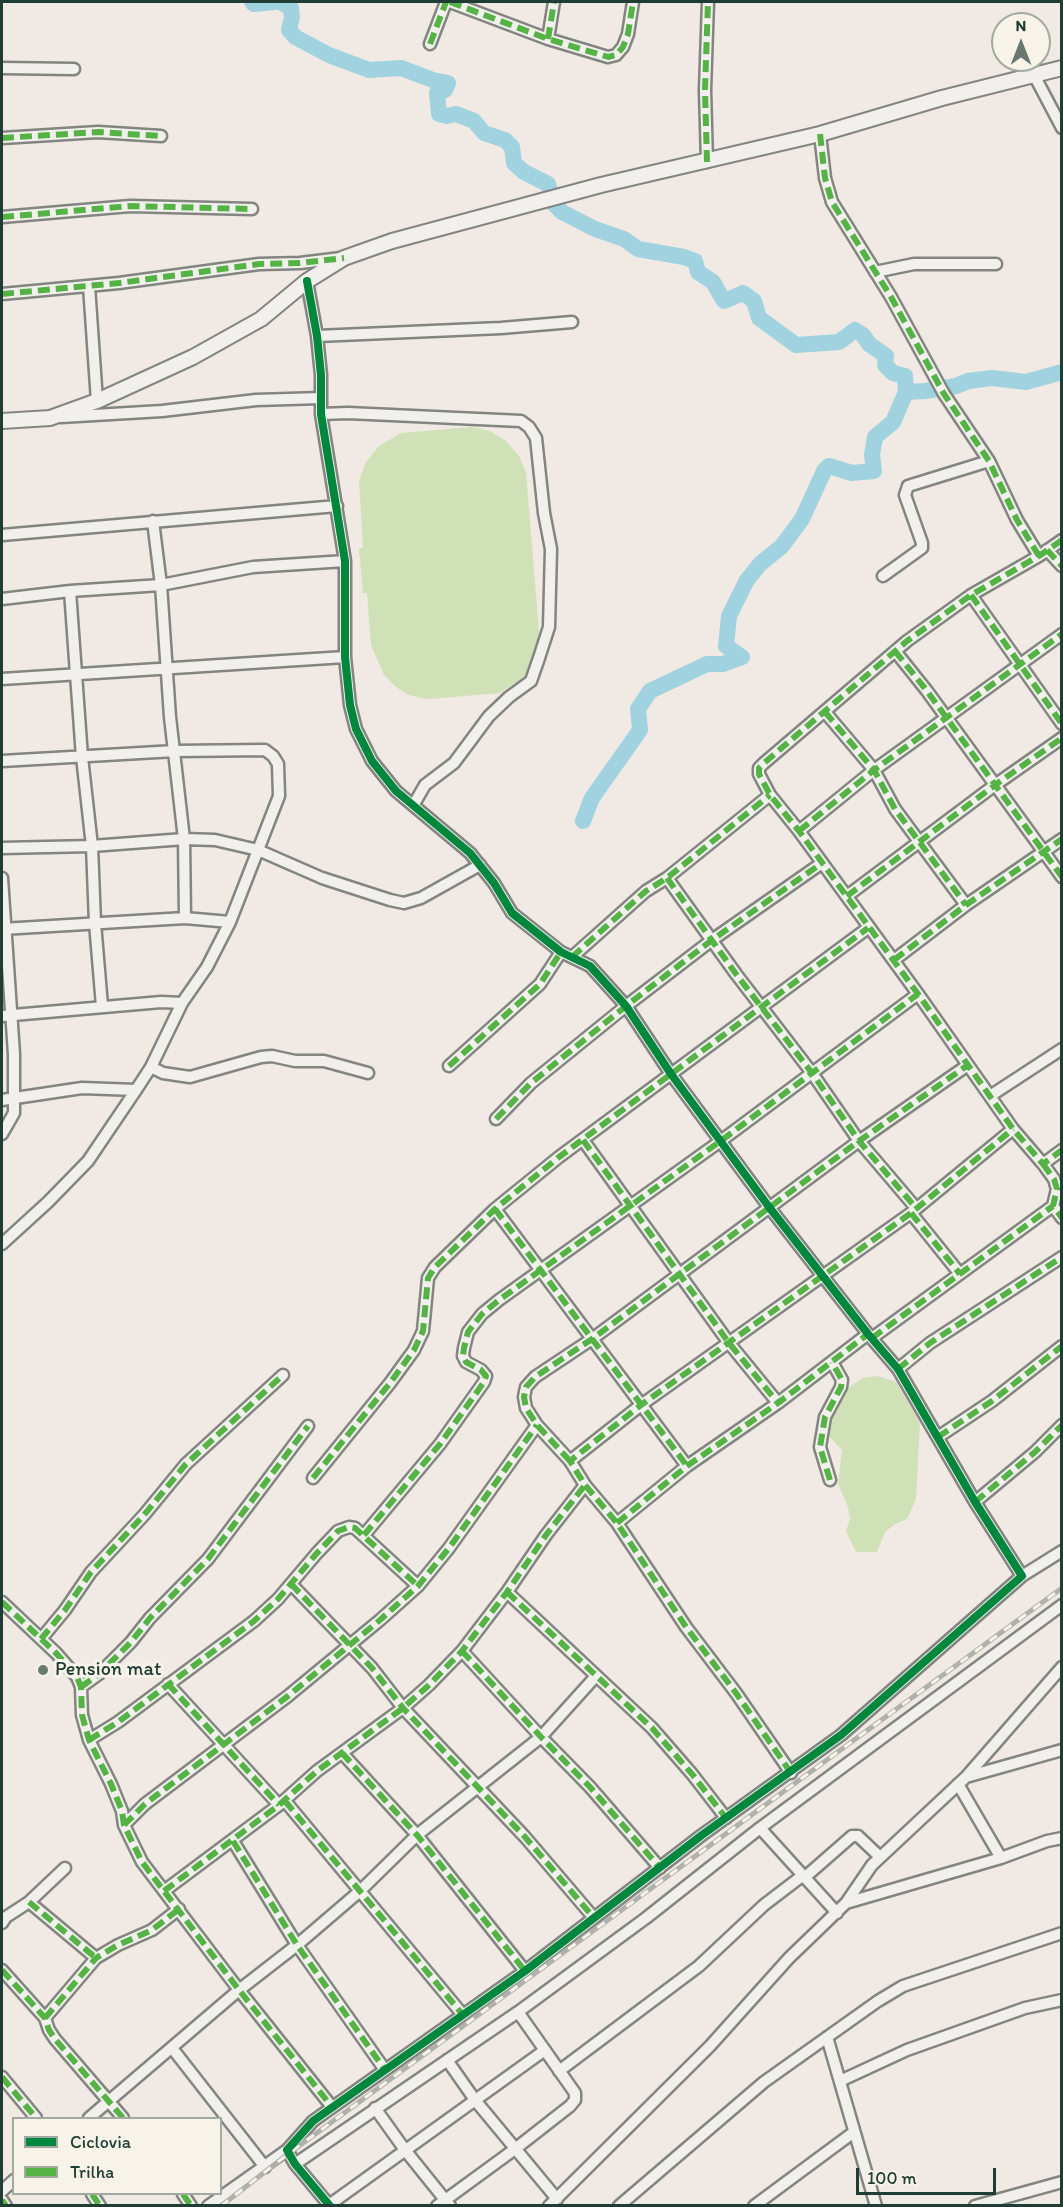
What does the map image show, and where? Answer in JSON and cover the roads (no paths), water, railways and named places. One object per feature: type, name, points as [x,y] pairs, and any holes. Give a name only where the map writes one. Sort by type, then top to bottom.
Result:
[{"type":"street","points":[[430,44],[448,2],[548,39],[608,57],[624,47],[633,2]]},
{"type":"street","points":[[548,39],[554,2]]},
{"type":"street","points":[[707,162],[705,90],[708,2]]},
{"type":"street","points":[[2,68],[74,69]]},
{"type":"street","points":[[50,418],[97,401],[193,357],[261,320],[307,281],[344,258],[392,241],[601,185],[820,134],[942,98],[1062,68]]},
{"type":"street","points":[[1034,75],[1062,128]]},
{"type":"street","points":[[2,138],[98,132],[161,136]]},
{"type":"street","points":[[820,134],[825,178],[832,202],[891,297],[944,394],[989,461],[1017,520],[1043,553],[1062,566]]},
{"type":"street","points":[[2,217],[130,206],[252,209]]},
{"type":"street","points":[[2,294],[89,286],[259,264],[300,263],[344,258]]},
{"type":"street","points":[[875,272],[914,264],[996,264]]},
{"type":"street","points":[[307,281],[317,336],[321,414],[345,561],[345,657],[350,705],[356,729],[372,761],[396,791],[470,853],[494,883],[512,913],[561,952],[590,966],[626,1005],[671,1074],[722,1140],[769,1207],[898,1369],[975,1502],[1022,1576]]},
{"type":"street","points":[[89,286],[97,401]]},
{"type":"street","points":[[317,336],[501,328],[572,322]]},
{"type":"street","points":[[2,421],[162,411],[255,400],[321,398]]},
{"type":"street","points":[[321,414],[348,413],[521,422],[529,427],[536,438],[544,513],[551,549],[549,627],[539,658],[531,681],[489,716],[454,763],[425,785],[414,804]]},
{"type":"street","points":[[883,576],[922,548],[905,495],[908,486],[989,461]]},
{"type":"street","points":[[2,535],[337,506]]},
{"type":"street","points":[[153,521],[161,585],[170,717],[184,839],[185,918]]},
{"type":"street","points":[[617,1523],[687,1466],[1053,1206],[1057,1189],[1054,1179],[1013,1129],[894,960],[770,795],[759,774],[759,768],[896,651],[971,595],[1062,540]]},
{"type":"street","points":[[2,599],[70,591],[161,585],[253,567],[345,561]]},
{"type":"street","points":[[70,591],[82,757],[92,846],[95,923],[102,1006]]},
{"type":"street","points":[[971,595],[1062,724]]},
{"type":"street","points":[[799,831],[874,770],[1062,634]]},
{"type":"street","points":[[896,651],[1062,877]]},
{"type":"street","points":[[2,679],[345,657]]},
{"type":"street","points":[[825,712],[874,770],[895,809],[966,905]]},
{"type":"street","points":[[847,896],[995,784],[1062,738]]},
{"type":"street","points":[[2,761],[175,751],[265,750],[278,764],[279,796],[230,922],[207,967],[182,1003],[151,1066],[88,1161],[2,1244]]},
{"type":"street","points":[[572,957],[646,891],[667,878],[770,795]]},
{"type":"street","points":[[2,848],[92,846],[184,839],[215,840],[258,850],[322,878],[404,903],[421,898],[480,865]]},
{"type":"street","points":[[894,960],[966,905],[1062,839]]},
{"type":"street","points":[[496,1119],[531,1083],[626,1005],[712,940],[822,863]]},
{"type":"street","points":[[2,878],[6,1016],[14,1054],[14,1113],[2,1134]]},
{"type":"street","points":[[667,878],[960,1274]]},
{"type":"street","points":[[3,929],[185,918],[230,922]]},
{"type":"street","points":[[313,1479],[414,1350],[423,1331],[429,1278],[435,1267],[495,1209],[583,1140],[868,928]]},
{"type":"street","points":[[449,1066],[540,984],[561,952]]},
{"type":"street","points":[[364,1535],[440,1444],[484,1382],[486,1376],[481,1370],[466,1362],[464,1356],[468,1332],[482,1314],[498,1300],[632,1206],[918,994]]},
{"type":"street","points":[[6,1016],[102,1006],[182,1003]]},
{"type":"street","points":[[990,1096],[1062,1049]]},
{"type":"street","points":[[151,1066],[164,1073],[190,1077],[272,1056],[295,1061],[324,1061],[368,1072]]},
{"type":"street","points":[[790,1773],[736,1693],[686,1627],[617,1523],[585,1485],[570,1461],[537,1425],[526,1408],[524,1397],[526,1387],[535,1377],[592,1339],[859,1140],[968,1065]]},
{"type":"street","points":[[2,1100],[82,1088],[136,1090]]},
{"type":"street","points":[[570,1461],[641,1405],[914,1210],[1013,1129]]},
{"type":"street","points":[[583,1140],[632,1206],[677,1274],[778,1403]]},
{"type":"street","points":[[1043,1164],[1062,1150]]},
{"type":"street","points":[[1053,1206],[1062,1218]]},
{"type":"street","points":[[495,1209],[687,1466]]},
{"type":"street","points":[[898,1369],[930,1343],[1062,1257]]},
{"type":"street","points":[[938,1437],[992,1401],[1062,1346]]},
{"type":"street","points":[[830,1480],[820,1447],[825,1417],[841,1387],[842,1380],[832,1362]]},
{"type":"street","points":[[42,1639],[91,1572],[144,1515],[186,1464],[283,1375]]},
{"type":"street","points":[[124,1825],[145,1804],[223,1746],[349,1645],[418,1586],[449,1548],[537,1425]]},
{"type":"street","points":[[975,1502],[1035,1452],[1062,1425]]},
{"type":"street","points":[[81,1687],[99,1674],[131,1642],[150,1618],[208,1559],[308,1426]]},
{"type":"street","points":[[164,1891],[282,1803],[317,1771],[403,1708],[429,1685],[462,1651],[585,1485]]},
{"type":"street","points":[[89,1740],[118,1722],[254,1621],[291,1584],[338,1531],[349,1527],[355,1528],[418,1586]]},
{"type":"street","points":[[208,2205],[265,2168],[287,2150],[313,2121],[525,1971],[726,1818],[841,1735],[1022,1576],[1062,1551]]},
{"type":"street","points":[[291,1584],[372,1668],[403,1708],[525,1837],[594,1918]]},
{"type":"street","points":[[507,1592],[652,1728],[726,1818]]},
{"type":"street","points":[[2,1602],[42,1639],[77,1677],[81,1687],[82,1715],[89,1740],[111,1784],[122,1811],[124,1825],[142,1862],[332,2107]]},
{"type":"street","points":[[295,2164],[518,2012],[645,1918],[760,1828],[1062,1605]]},
{"type":"street","points":[[462,1651],[590,1787],[660,1868]]},
{"type":"street","points":[[447,2060],[553,2202],[710,2046],[789,1958],[837,1913],[872,1864],[962,1780],[1062,1667]]},
{"type":"street","points":[[90,2117],[239,1990],[297,1945],[360,1891],[417,1835],[541,1737],[596,1676]]},
{"type":"street","points":[[168,1684],[223,1746],[282,1803],[360,1891],[464,2015]]},
{"type":"street","points":[[962,1780],[1062,1750]]},
{"type":"street","points":[[342,1753],[417,1835],[525,1971]]},
{"type":"street","points":[[962,1780],[1001,1858]]},
{"type":"street","points":[[760,1828],[837,1913]]},
{"type":"street","points":[[560,2071],[699,1966],[764,1905],[803,1877],[852,1836],[858,1836],[880,1857]]},
{"type":"street","points":[[846,1903],[1062,1838]]},
{"type":"street","points":[[233,1841],[297,1945],[386,2070]]},
{"type":"street","points":[[2,1923],[6,1917],[29,1902],[65,1868]]},
{"type":"street","points":[[29,1902],[96,1958]]},
{"type":"street","points":[[45,2018],[96,1958],[152,1930],[179,1909]]},
{"type":"street","points":[[619,2205],[764,2082],[878,2001],[903,1986],[1062,1933]]},
{"type":"street","points":[[2,1970],[45,2018],[55,2039],[122,2117]]},
{"type":"street","points":[[840,2081],[907,2050],[1025,2008],[1062,2000]]},
{"type":"street","points":[[375,2108],[444,2204],[575,2100],[575,2093],[518,2012]]},
{"type":"street","points":[[827,2037],[876,2205]]},
{"type":"street","points":[[172,2048],[265,2168]]},
{"type":"street","points":[[287,2150],[295,2164],[329,2205],[545,2050]]},
{"type":"street","points":[[2,2077],[35,2117]]},
{"type":"street","points":[[754,2205],[854,2132]]},
{"type":"street","points":[[975,2205],[1062,2182]]},
{"type":"street","points":[[2,2200],[6,2205]]},
{"type":"waterway","points":[[252,2],[254,4],[274,2]]},
{"type":"waterway","points":[[280,2],[291,8],[292,17],[289,30],[295,37],[329,55],[369,70],[401,68],[448,83],[445,90],[437,93],[439,114],[447,116],[456,114],[474,121],[484,133],[505,140],[512,147],[514,163],[524,172],[548,184],[554,204],[562,212],[595,229],[624,239],[638,249],[695,261],[698,272],[713,282],[724,301],[743,293],[754,301],[759,318],[796,345],[839,342],[855,330],[886,356],[885,365],[893,373],[905,376],[906,392]]},
{"type":"waterway","points":[[583,821],[592,798],[640,730],[638,709],[650,691],[707,664],[723,664],[742,657],[726,646],[729,616],[747,580],[760,564],[782,546],[802,519],[824,471],[829,466],[852,473],[874,471],[872,455],[875,437],[893,422],[906,392],[956,386],[968,381],[992,378],[1026,382],[1062,372]]},
{"type":"railway","points":[[221,2206],[288,2154],[1062,1588]]},
{"type":"place","name":"Pension mat","points":[[43,1670]]}]
